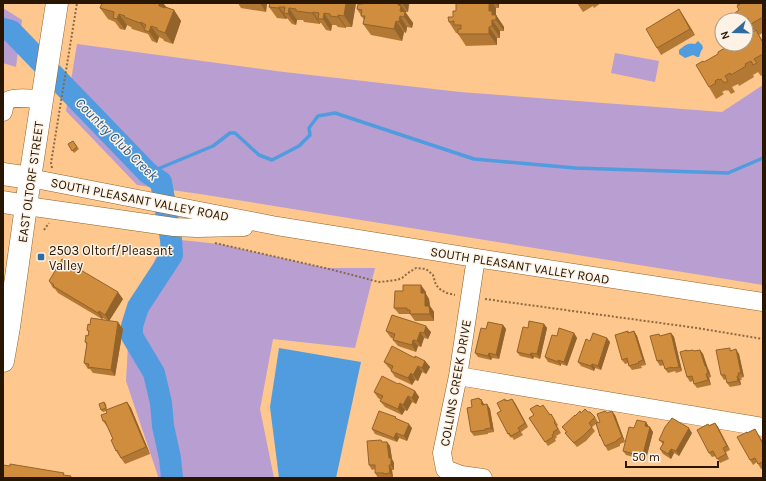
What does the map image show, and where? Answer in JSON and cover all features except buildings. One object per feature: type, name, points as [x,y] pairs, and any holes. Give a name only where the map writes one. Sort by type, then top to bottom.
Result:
[{"type":"main road","name":"EAST OLTORF STREET","points":[[3,361],[30,178],[49,98],[51,45],[57,3]]},
{"type":"main road","name":"SOUTH PLEASANT VALLEY ROAD","points":[[3,174],[30,178]]},
{"type":"main road","name":"SOUTH PLEASANT VALLEY ROAD","points":[[3,202],[27,206]]},
{"type":"street","points":[[4,103],[12,99],[49,98]]},
{"type":"street","name":"SOUTH PLEASANT VALLEY ROAD","points":[[30,178],[143,200],[199,219],[277,226],[763,302]]},
{"type":"street","name":"SOUTH PLEASANT VALLEY ROAD","points":[[27,206],[174,227],[199,219]]},
{"type":"street","name":"COLLINS CREEK DRIVE","points":[[476,258],[458,376],[442,453],[444,469],[461,475],[483,478]]},
{"type":"street","points":[[458,376],[763,427]]},
{"type":"path","points":[[52,171],[49,98],[68,64],[77,3]]},
{"type":"path","points":[[211,243],[324,268],[379,282],[397,280],[416,268],[426,269],[433,275],[436,285],[441,290],[447,293],[459,295]]},
{"type":"path","points":[[482,298],[697,328],[763,339]]},
{"type":"shaded area","points":[[3,8],[22,20],[16,67],[3,63]]},
{"type":"shaded area","points":[[77,44],[284,72],[460,92],[722,112],[763,85],[763,285],[137,185],[66,111]]},
{"type":"shaded area","points":[[615,53],[659,61],[655,82],[611,73]]},
{"type":"shaded area","points":[[171,239],[219,244],[325,268],[375,268],[355,348],[273,339],[260,409],[274,478],[157,478],[158,476],[126,381],[129,328],[158,252]]},
{"type":"water","points":[[698,41],[703,48],[699,57],[693,55],[685,58],[679,54],[679,50],[684,46],[688,44],[695,44]]},
{"type":"water","points":[[279,348],[361,362],[336,478],[279,478],[270,407]]},
{"type":"waterway","name":"Country Club Creek","points":[[3,29],[11,31],[148,173],[161,182],[171,239],[172,255],[138,307],[132,326],[132,336],[154,373],[161,403],[163,426],[170,458],[172,478]]},
{"type":"waterway","points":[[148,173],[213,146],[230,133],[235,133],[259,155],[272,160],[299,146],[310,135],[309,128],[318,116],[335,113],[474,159],[575,168],[728,173],[763,158]]},
{"type":"place","name":"2503 Oltorf/Pleasant Valley","points":[[41,257]]}]
